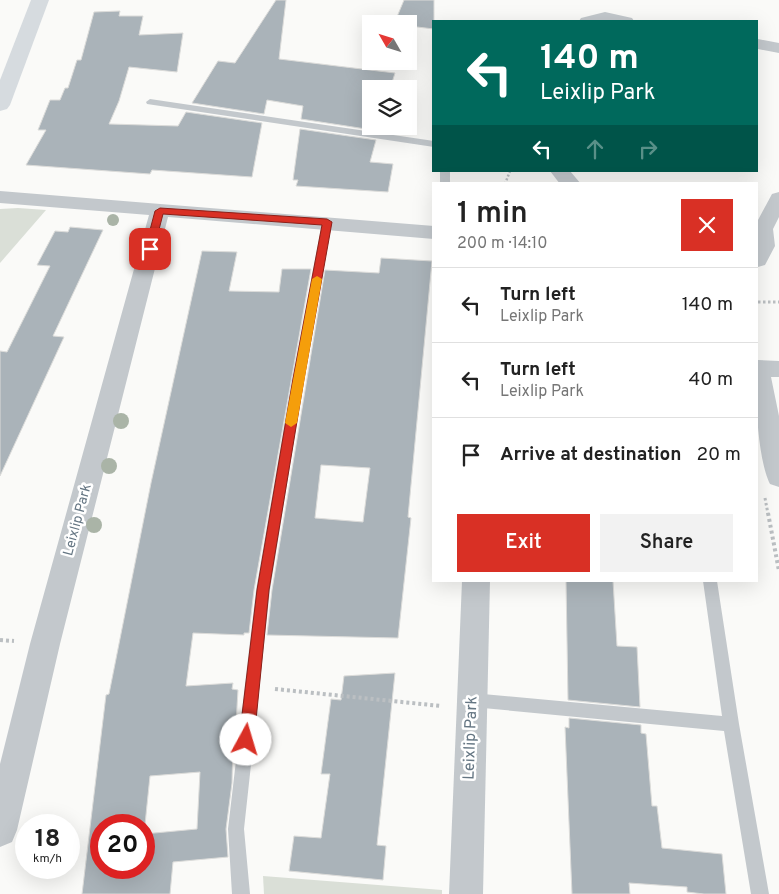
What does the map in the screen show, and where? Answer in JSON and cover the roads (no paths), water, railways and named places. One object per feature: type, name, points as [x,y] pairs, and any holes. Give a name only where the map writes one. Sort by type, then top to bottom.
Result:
[{"type":"main road","points":[[0,105],[40,0]]},
{"type":"street","points":[[588,20],[605,17],[621,20]]},
{"type":"street","points":[[758,44],[779,48]]},
{"type":"street","points":[[560,172],[569,182]]},
{"type":"street","points":[[0,197],[160,211],[327,222],[432,233]]},
{"type":"street","points":[[765,250],[763,229],[779,198]]},
{"type":"street","name":"Leixlip Park","points":[[0,830],[45,644],[160,211]]},
{"type":"street","points":[[758,368],[779,369]]},
{"type":"street","points":[[758,372],[771,483]]},
{"type":"street","name":"Leixlip Park","points":[[466,894],[476,582]]},
{"type":"lane","points":[[150,102],[432,144]]},
{"type":"lane","points":[[241,894],[236,829],[263,590],[298,379],[327,222]]},
{"type":"lane","points":[[710,582],[731,724],[760,894]]},
{"type":"lane","points":[[472,704],[731,724]]}]
